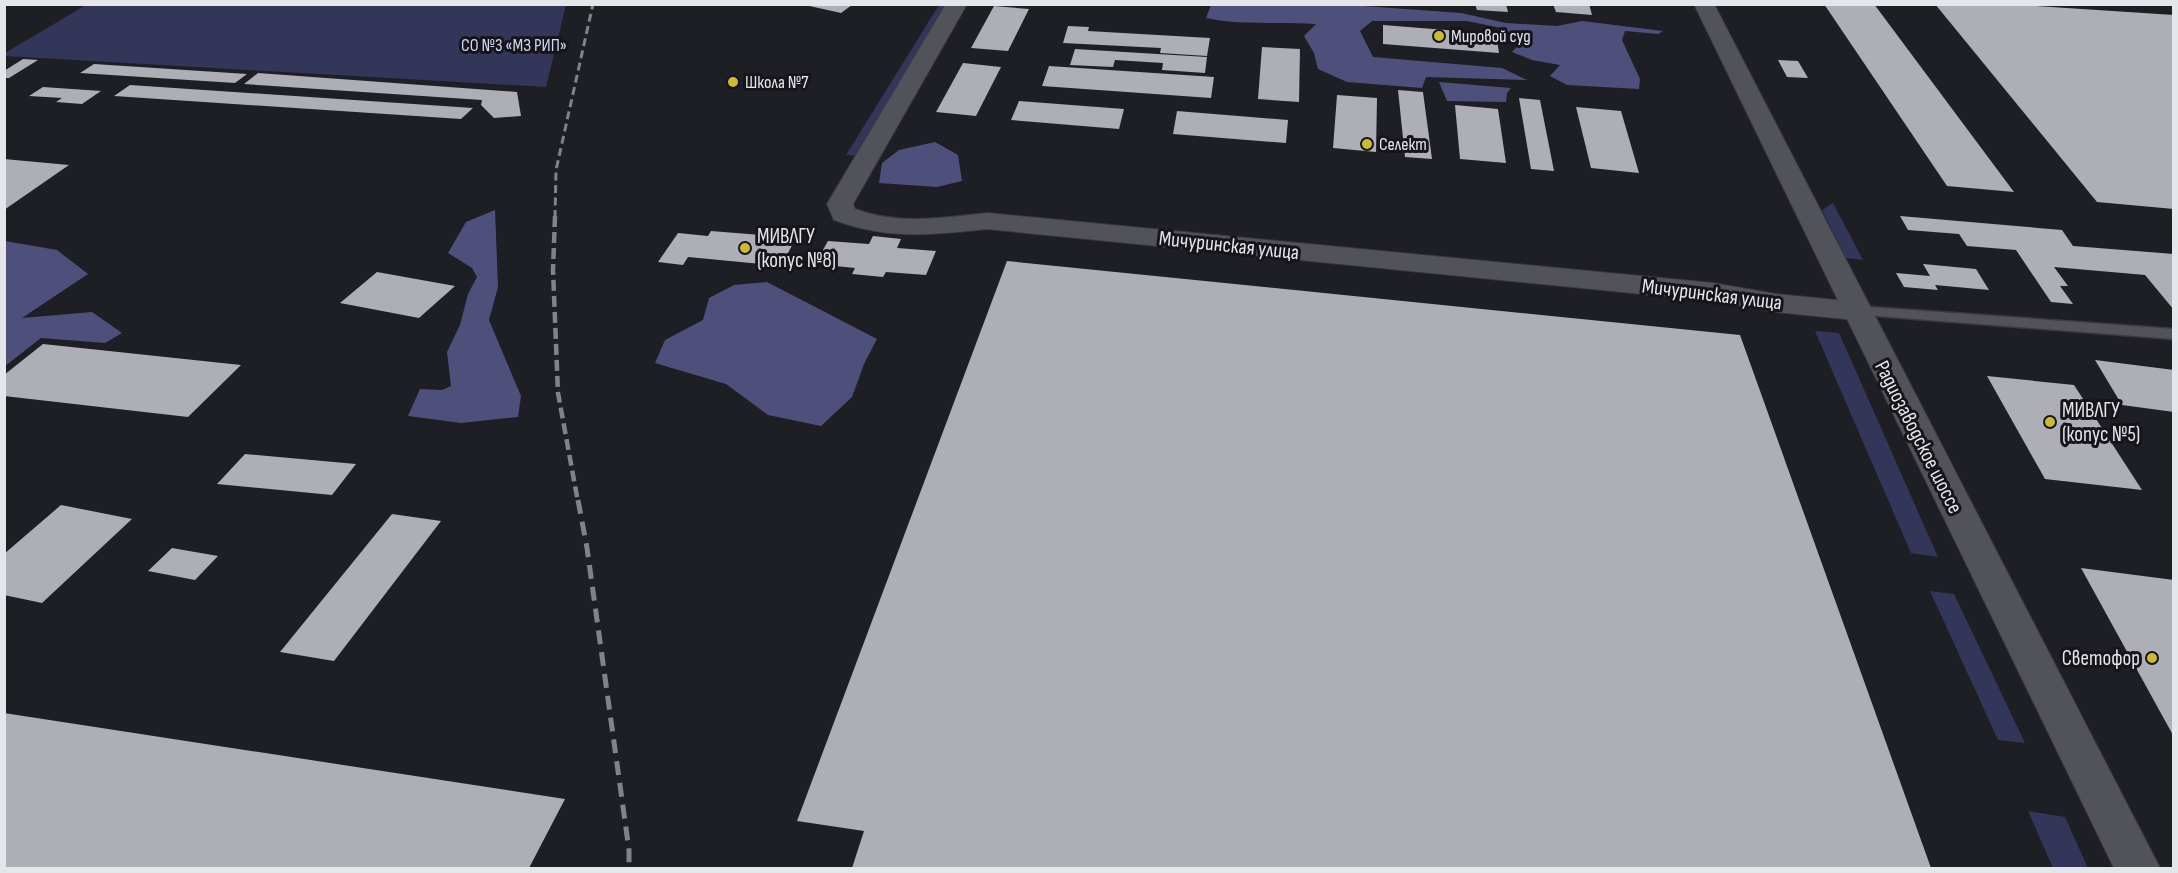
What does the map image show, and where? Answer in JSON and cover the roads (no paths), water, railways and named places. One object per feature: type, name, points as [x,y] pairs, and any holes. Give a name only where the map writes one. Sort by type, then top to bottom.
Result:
[{"type":"street","name":"Мичуринская улица","points":[[957,4],[840,204],[843,214],[865,224],[907,229],[987,221],[1713,292],[1776,303],[1856,311]]},
{"type":"street","name":"Радиозаводское шоссе","points":[[1704,4],[2137,868]]},
{"type":"lane","points":[[1856,311],[2174,334]]},
{"type":"railway","points":[[555,218],[556,170],[593,4]]},
{"type":"railway","points":[[555,216],[553,270],[558,393],[578,502]]},
{"type":"railway","points":[[578,500],[587,548],[629,850],[629,868]]},
{"type":"place","name":"Мировой суд","points":[[1439,36]]},
{"type":"place","name":"Школа №7","points":[[733,82]]},
{"type":"place","name":"Селект","points":[[1367,144]]},
{"type":"place","name":"МИВЛГУ (копус №8)","points":[[745,248]]},
{"type":"place","name":"МИВЛГУ (копус №5)","points":[[2050,422]]},
{"type":"place","name":"Светофор","points":[[2152,658]]},
{"type":"park label","name":"СО №3 «МЗ РИП»","points":[[514,45]]}]
